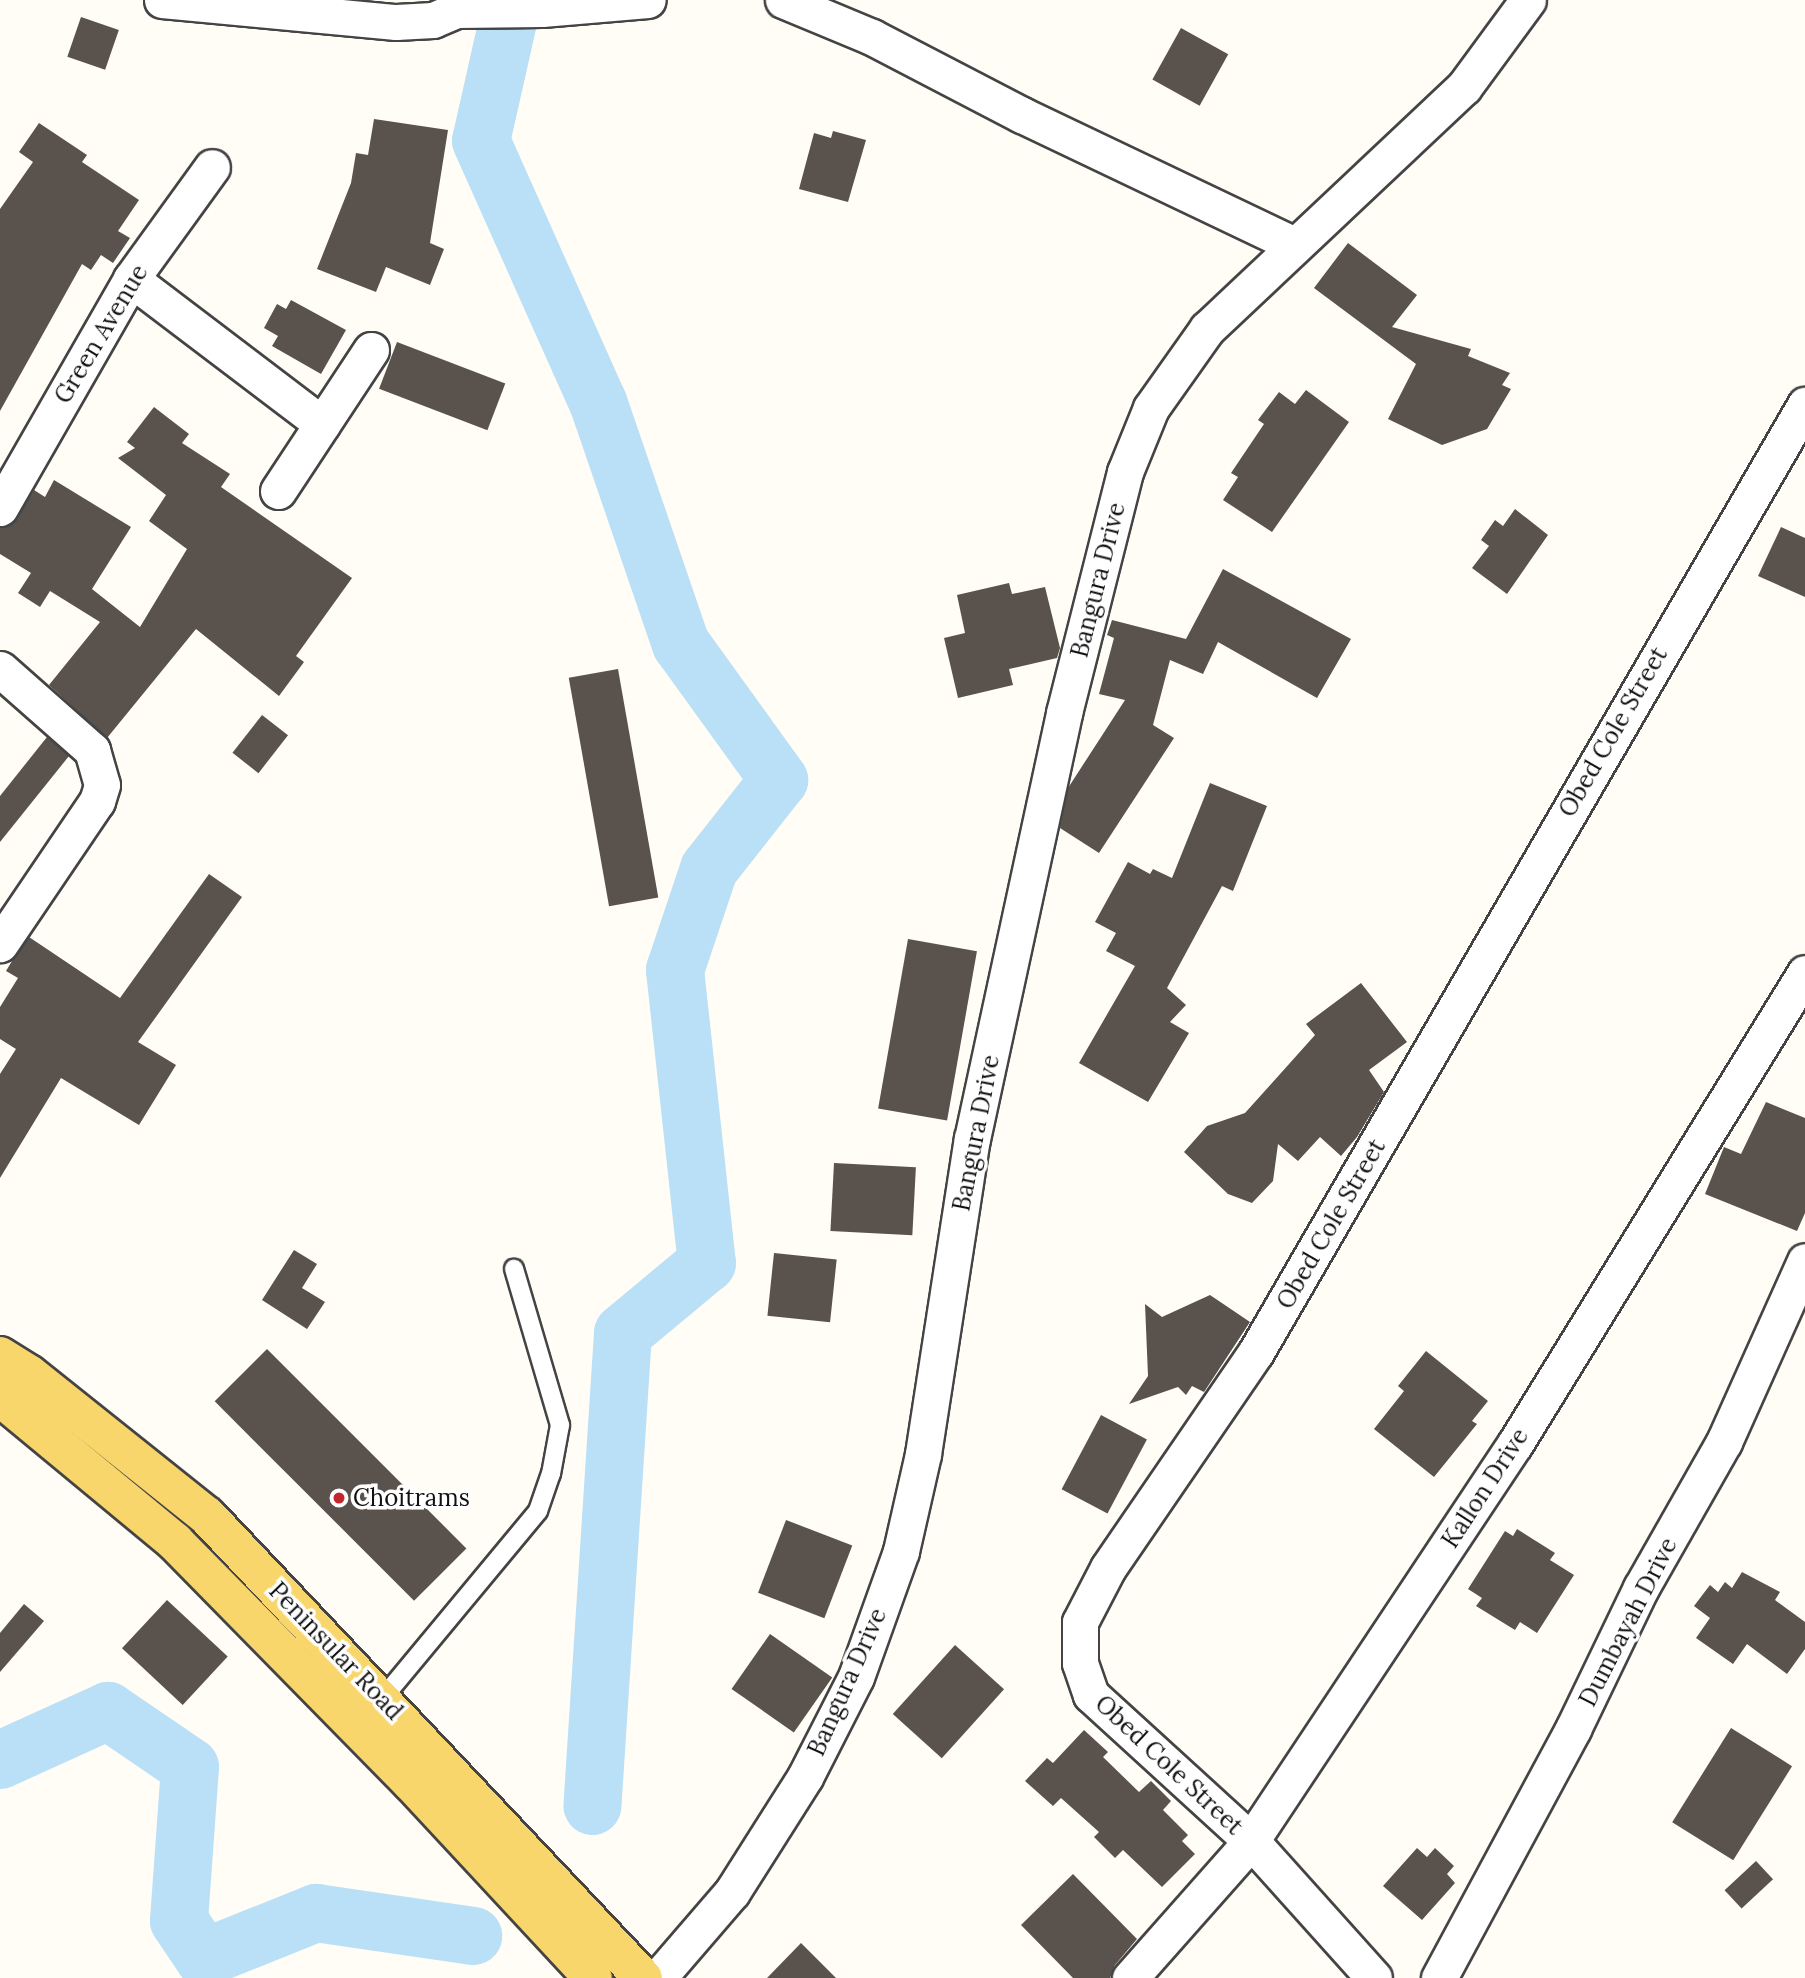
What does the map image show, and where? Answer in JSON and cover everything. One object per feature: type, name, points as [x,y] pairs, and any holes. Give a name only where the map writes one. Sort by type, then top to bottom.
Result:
[{"type":"main road","name":"Peninsular Road","points":[[0,1356],[29,1374],[207,1516],[643,1978]]},
{"type":"main road","name":"Peninsular Road","points":[[0,1397],[175,1542],[411,1782],[593,1978]]},
{"type":"street","points":[[162,0],[396,22],[433,20],[466,7],[542,9],[648,0]]},
{"type":"street","points":[[783,0],[872,37],[1238,222],[1295,245]]},
{"type":"street","name":"Bangura Drive","points":[[658,1978],[732,1892],[805,1777],[856,1677],[901,1551],[923,1454],[972,1139],[1064,713],[1125,472],[1151,408],[1207,328],[1464,87],[1528,0]]},
{"type":"street","name":"Green Avenue","points":[[0,508],[131,279],[212,167]]},
{"type":"street","points":[[131,279],[322,424]]},
{"type":"street","points":[[278,491],[371,350]]},
{"type":"street","name":"Obed Cole Street","points":[[1374,1978],[1251,1841],[1091,1695],[1080,1662],[1080,1622],[1108,1568],[1256,1352],[1805,405]]},
{"type":"street","points":[[0,670],[92,750],[102,785],[97,801],[0,944]]},
{"type":"street","name":"Kallon Drive","points":[[1130,1978],[1251,1841],[1515,1444],[1805,973]]},
{"type":"street","name":"Dumbayah Drive","points":[[1439,1978],[1573,1729],[1642,1588],[1724,1442],[1805,1261]]},
{"type":"lane","points":[[382,1699],[538,1511],[551,1474],[560,1425],[514,1269]]},
{"type":"building","points":[[81,17],[119,30],[105,70],[67,57]]},
{"type":"building","points":[[1181,28],[1228,54],[1200,106],[1152,80]]},
{"type":"building","points":[[374,119],[448,130],[430,243],[444,249],[430,285],[386,267],[376,292],[317,269],[351,183],[356,153],[368,155]]},
{"type":"building","points":[[39,123],[87,155],[82,162],[139,200],[118,231],[130,238],[113,263],[101,255],[91,270],[82,264],[0,411],[0,209],[33,162],[19,152]]},
{"type":"building","points":[[833,131],[866,140],[848,202],[799,189],[814,133],[831,138]]},
{"type":"building","points":[[1348,243],[1417,295],[1392,327],[1471,349],[1468,356],[1510,373],[1502,385],[1511,389],[1487,429],[1442,445],[1388,419],[1416,364],[1314,288]]},
{"type":"building","points":[[291,300],[346,330],[321,374],[272,346],[278,336],[264,328],[277,304],[286,309]]},
{"type":"building","points":[[397,342],[505,384],[487,430],[379,389]]},
{"type":"building","points":[[1306,390],[1349,422],[1272,532],[1223,500],[1238,477],[1231,473],[1264,424],[1258,420],[1279,392],[1295,404]]},
{"type":"building","points":[[154,407],[189,434],[182,443],[230,474],[221,487],[352,578],[296,656],[304,662],[279,696],[196,629],[107,738],[49,685],[100,622],[50,591],[40,607],[18,593],[31,573],[0,554],[0,528],[17,519],[34,490],[45,497],[54,480],[131,527],[92,589],[140,627],[187,549],[149,521],[166,495],[118,458],[135,448],[127,442]]},
{"type":"building","points":[[1515,509],[1548,535],[1507,594],[1472,568],[1489,546],[1481,540],[1495,520],[1503,526]]},
{"type":"building","points":[[1781,527],[1805,538],[1805,597],[1758,576]]},
{"type":"building","points":[[1223,569],[1351,639],[1317,698],[1218,642],[1203,674],[1170,660],[1153,725],[1174,738],[1099,853],[1060,828],[1068,788],[1125,700],[1099,694],[1114,638],[1107,635],[1112,620],[1186,639]]},
{"type":"building","points":[[1009,583],[1012,594],[1045,587],[1060,648],[1057,658],[1009,669],[1013,685],[958,698],[944,638],[965,633],[957,595]]},
{"type":"building","points":[[618,669],[658,897],[609,906],[569,678]]},
{"type":"building","points":[[262,715],[288,735],[258,773],[232,753]]},
{"type":"building","points":[[47,737],[69,756],[0,842],[0,796]]},
{"type":"building","points":[[1210,783],[1267,806],[1233,891],[1222,886],[1167,988],[1186,1005],[1170,1022],[1189,1033],[1148,1102],[1079,1063],[1135,966],[1106,951],[1116,933],[1095,922],[1128,862],[1150,874],[1153,869],[1172,878]]},
{"type":"building","points":[[209,874],[242,897],[138,1042],[176,1065],[139,1125],[61,1078],[0,1178],[0,1074],[16,1049],[0,1039],[0,1007],[18,978],[6,971],[15,956],[29,937],[120,998]]},
{"type":"building","points":[[908,939],[977,951],[947,1121],[878,1108]]},
{"type":"building","points":[[1361,983],[1407,1042],[1369,1070],[1384,1092],[1357,1137],[1341,1156],[1320,1137],[1298,1161],[1278,1144],[1273,1181],[1252,1203],[1228,1194],[1184,1152],[1207,1126],[1245,1113],[1315,1035],[1306,1024]]},
{"type":"building","points":[[1766,1102],[1805,1118],[1805,1213],[1797,1231],[1705,1194],[1724,1147],[1741,1154]]},
{"type":"building","points":[[834,1163],[916,1167],[912,1235],[830,1231]]},
{"type":"building","points":[[294,1250],[317,1264],[302,1288],[325,1302],[307,1329],[262,1300]]},
{"type":"building","points":[[774,1253],[837,1260],[830,1322],[767,1316]]},
{"type":"building","points":[[1210,1295],[1250,1322],[1204,1392],[1192,1386],[1186,1395],[1178,1387],[1129,1404],[1148,1376],[1145,1304],[1162,1317]]},
{"type":"building","points":[[267,1349],[466,1548],[414,1601],[215,1401]]},
{"type":"building","points":[[1426,1351],[1488,1401],[1472,1421],[1477,1424],[1434,1477],[1374,1429],[1404,1391],[1398,1386]]},
{"type":"building","points":[[1101,1415],[1147,1439],[1107,1514],[1062,1489]]},
{"type":"building","points":[[786,1520],[852,1545],[824,1618],[758,1593]]},
{"type":"building","points":[[1517,1529],[1555,1553],[1550,1560],[1574,1575],[1537,1633],[1520,1622],[1515,1630],[1476,1606],[1482,1598],[1468,1589],[1505,1531],[1513,1536]]},
{"type":"building","points":[[1742,1572],[1780,1592],[1775,1600],[1805,1622],[1805,1649],[1787,1674],[1747,1644],[1733,1664],[1696,1638],[1710,1618],[1694,1606],[1710,1585],[1718,1592],[1725,1582],[1732,1588]]},
{"type":"building","points":[[167,1600],[228,1657],[183,1705],[122,1648]]},
{"type":"building","points":[[24,1604],[44,1621],[0,1672],[0,1633]]},
{"type":"building","points":[[770,1634],[832,1678],[794,1732],[732,1689]]},
{"type":"building","points":[[955,1645],[1004,1689],[942,1758],[893,1714]]},
{"type":"building","points":[[1731,1728],[1792,1766],[1733,1860],[1672,1822]]},
{"type":"building","points":[[1084,1730],[1108,1752],[1103,1757],[1139,1792],[1151,1781],[1171,1801],[1163,1810],[1188,1835],[1182,1841],[1195,1854],[1162,1887],[1123,1850],[1115,1858],[1094,1837],[1099,1832],[1061,1798],[1053,1806],[1025,1781],[1047,1758],[1053,1763]]},
{"type":"building","points":[[1417,1848],[1427,1857],[1435,1848],[1454,1866],[1447,1874],[1455,1883],[1422,1920],[1383,1886]]},
{"type":"building","points":[[1756,1861],[1773,1879],[1742,1909],[1725,1890]]},
{"type":"building","points":[[1073,1874],[1137,1939],[1115,1965],[1110,1978],[1073,1978],[1021,1925]]},
{"type":"building","points":[[801,1943],[836,1978],[767,1978]]},
{"type":"waterway","points":[[520,0],[511,8],[481,141],[598,402],[681,644],[779,780],[709,869],[675,970],[707,1263],[623,1333],[592,1806]]},
{"type":"waterway","points":[[0,1760],[108,1711],[190,1767],[179,1921],[204,1958],[316,1913],[473,1936]]},
{"type":"place","name":"Choitrams","points":[[339,1498]]}]
